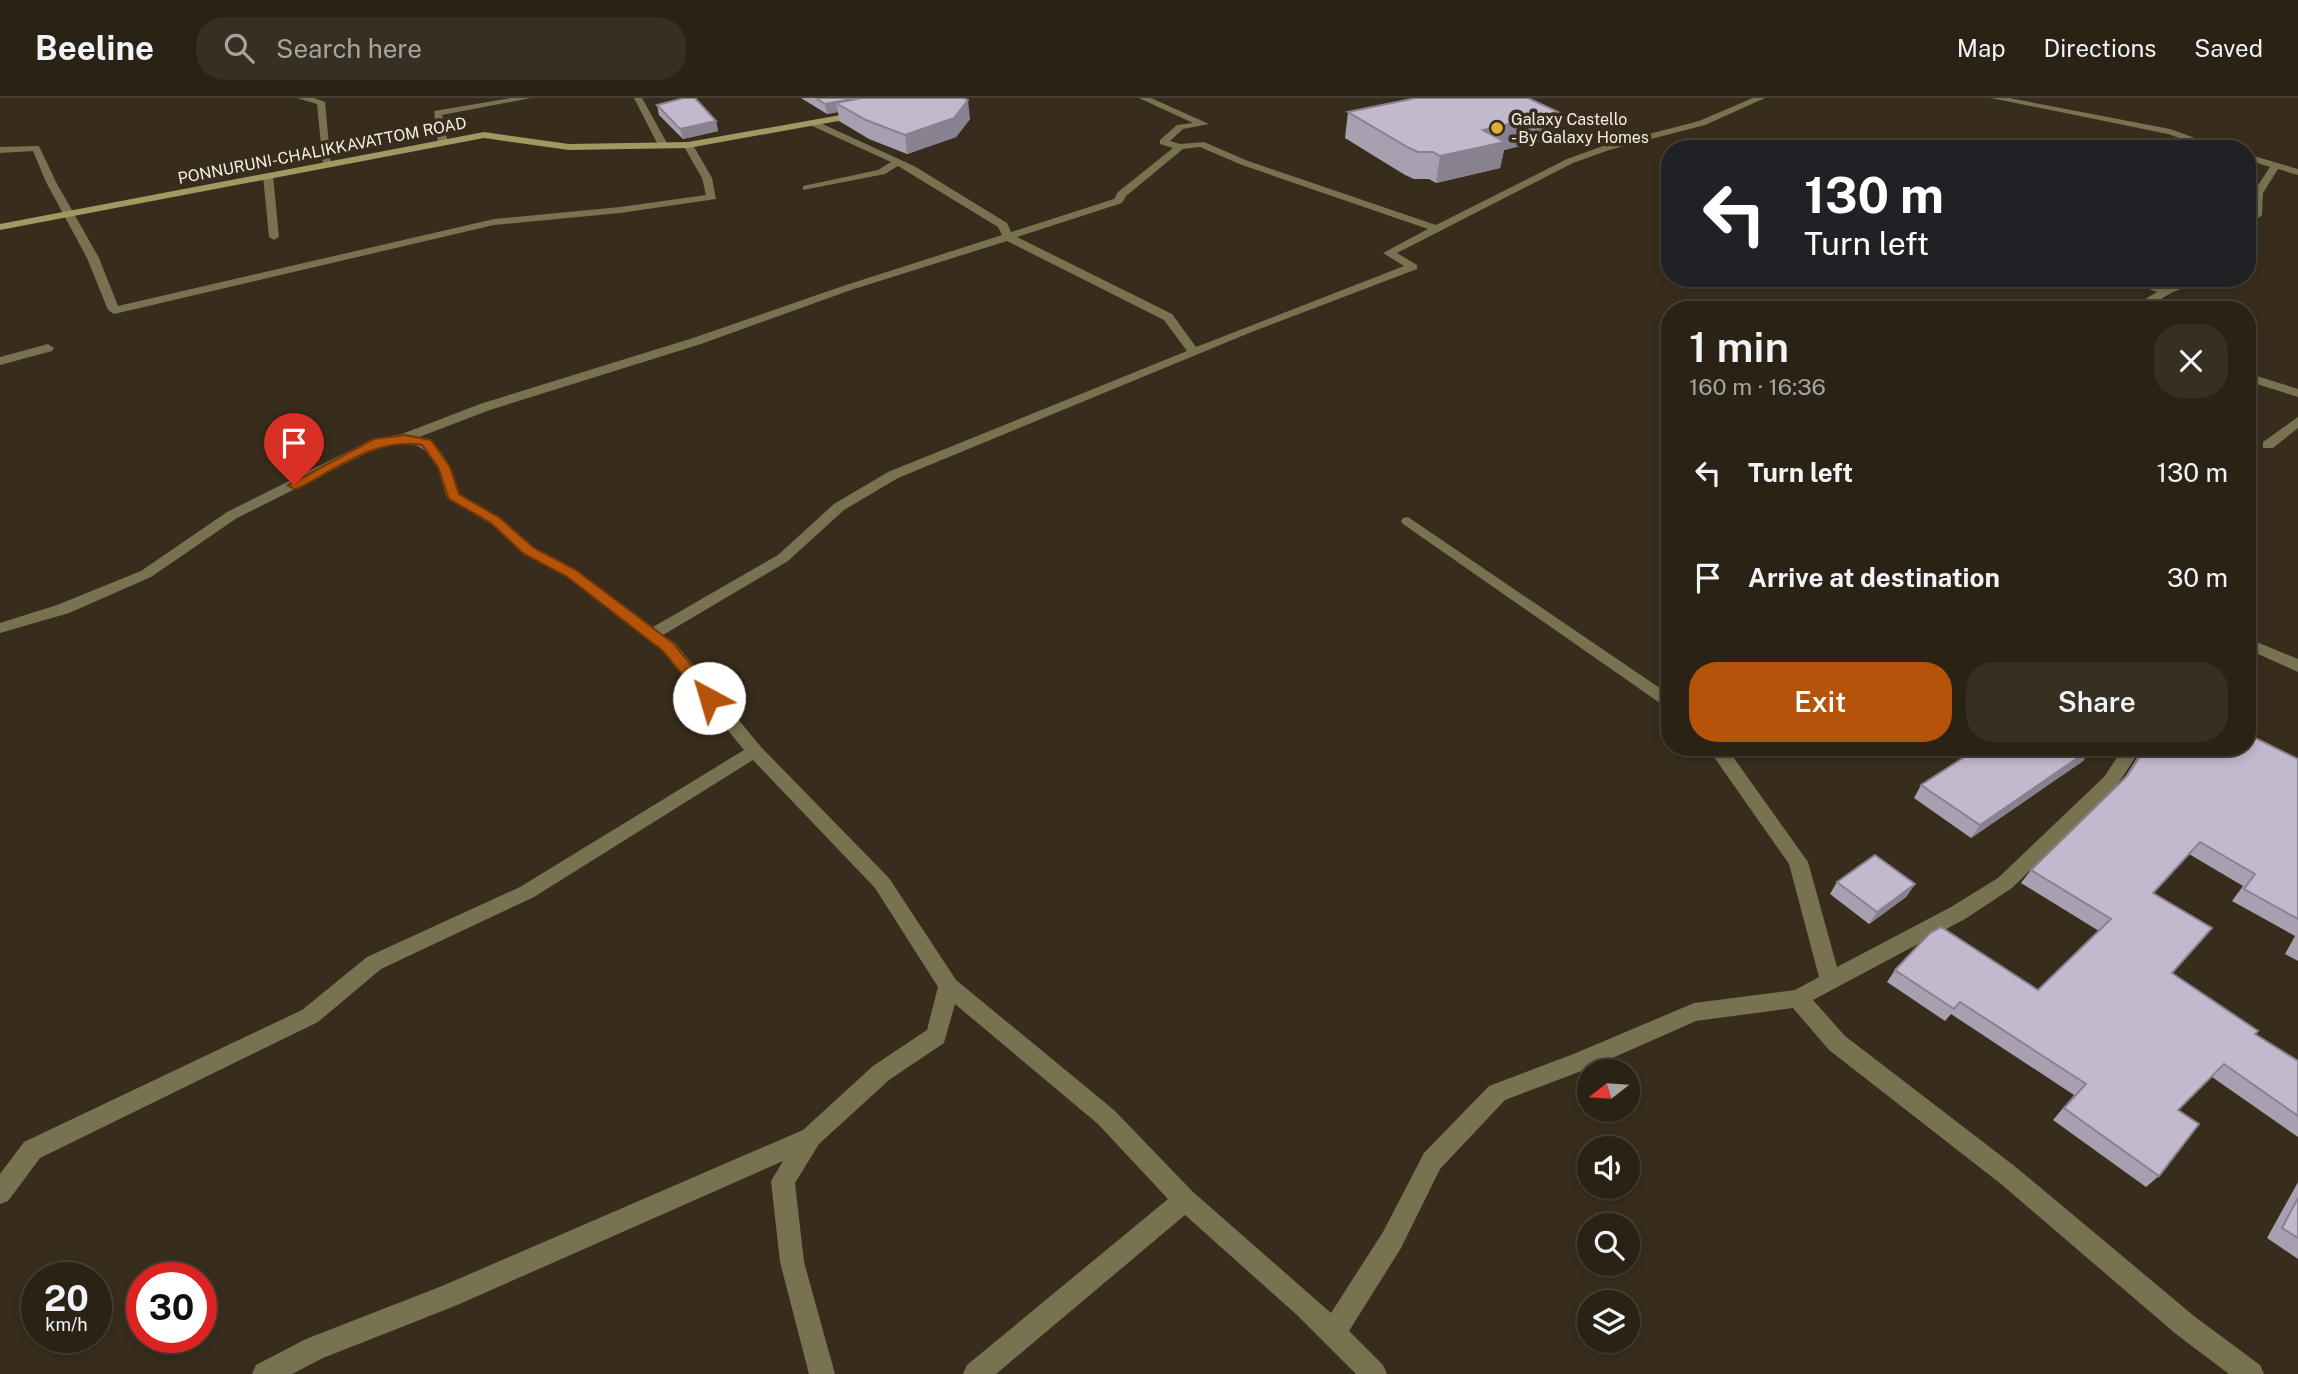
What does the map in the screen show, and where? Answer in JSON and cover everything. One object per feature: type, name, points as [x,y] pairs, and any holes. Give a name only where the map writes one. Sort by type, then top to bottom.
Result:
[{"type":"street","points":[[301,98],[325,101],[328,165]]},
{"type":"street","points":[[443,143],[437,113],[527,98]]},
{"type":"street","points":[[638,98],[640,108],[663,145]]},
{"type":"street","points":[[1143,98],[1204,124],[1180,127],[1163,142],[1180,147],[1201,144],[1245,163],[1438,229]]},
{"type":"street","points":[[652,635],[783,558],[839,507],[893,475],[1250,328],[1413,267],[1389,253],[1570,161],[1606,148],[1702,123],[1760,98]]},
{"type":"street","points":[[1995,98],[2170,132],[2194,140]]},
{"type":"street","name":"PONNURUNI-CHALIKKAVATTOM ROAD","points":[[0,227],[484,135],[569,147],[688,145],[873,112]]},
{"type":"street","points":[[813,123],[898,162],[958,195],[1003,225],[1008,237],[1168,317],[1194,352]]},
{"type":"street","points":[[0,150],[36,148],[51,182],[93,258],[114,310],[494,222],[620,210],[712,197],[707,178],[688,145]]},
{"type":"street","points":[[0,628],[63,609],[146,574],[232,515],[378,442],[405,438],[485,407],[697,341],[847,288],[1118,201],[1122,194],[1180,147]]},
{"type":"street","points":[[2256,160],[2298,172]]},
{"type":"street","points":[[807,188],[881,172],[898,162]]},
{"type":"street","points":[[2256,216],[2258,193],[2275,166]]},
{"type":"street","points":[[268,176],[274,237]]},
{"type":"street","points":[[2154,287],[2167,291]]},
{"type":"street","points":[[2149,301],[2178,287]]},
{"type":"street","points":[[0,361],[48,348]]},
{"type":"street","points":[[2256,380],[2298,393]]},
{"type":"street","points":[[2268,445],[2298,421]]},
{"type":"street","points":[[405,438],[426,443],[444,467],[453,496],[496,521],[529,551],[571,573],[668,647],[755,751],[882,883],[949,986],[1106,1117],[1185,1200],[1333,1332],[1374,1374]]},
{"type":"street","points":[[1408,521],[1661,698]]},
{"type":"street","points":[[2256,647],[2298,666]]},
{"type":"street","points":[[0,1193],[32,1150],[310,1016],[374,963],[527,892],[755,751]]},
{"type":"street","points":[[1722,756],[1798,862],[1830,980]]},
{"type":"street","points":[[1333,1332],[1392,1240],[1432,1161],[1497,1093],[1584,1060],[1693,1012],[1798,998],[1958,913],[2006,883],[2110,782],[2127,756]]},
{"type":"street","points":[[822,1374],[792,1262],[783,1181],[811,1137],[881,1073],[936,1036],[949,986]]},
{"type":"street","points":[[1798,998],[1837,1043],[2009,1176],[2185,1325],[2251,1374]]},
{"type":"street","points":[[265,1374],[315,1348],[446,1297],[811,1137]]},
{"type":"street","points":[[976,1374],[1185,1200]]},
{"type":"building","points":[[695,98],[716,121],[680,129],[657,105]]},
{"type":"building","points":[[816,98],[857,98],[825,104]]},
{"type":"building","points":[[861,98],[968,100],[954,118],[905,135],[866,120],[836,103]]},
{"type":"building","points":[[1416,98],[1528,98],[1558,112],[1483,130],[1505,142],[1440,156],[1433,152],[1418,152],[1409,148],[1348,112]]},
{"type":"building","points":[[2256,738],[2298,759],[2298,919],[2244,889],[2255,874],[2200,842],[2153,893],[2212,928],[2172,973],[2258,1031],[2255,1034],[2298,1061],[2298,1116],[2224,1064],[2178,1110],[2199,1124],[2159,1176],[2064,1108],[2086,1084],[1960,1002],[1954,1009],[1895,970],[1930,933],[1941,927],[2038,990],[2111,919],[2031,870],[2127,776],[2140,756],[2256,756]]},
{"type":"building","points":[[1966,756],[2080,756],[1980,825],[1921,785]]},
{"type":"building","points":[[1875,855],[1915,884],[1877,912],[1837,882]]},
{"type":"building","points":[[2298,1198],[2298,1238],[2282,1228]]},
{"type":"place","name":"Galaxy Castello - By Galaxy Homes","points":[[1497,128]]},
{"type":"route","points":[[294,485],[378,442],[405,438],[426,443],[444,467],[453,496],[496,521],[529,551],[571,573],[668,647],[709,698]]}]
